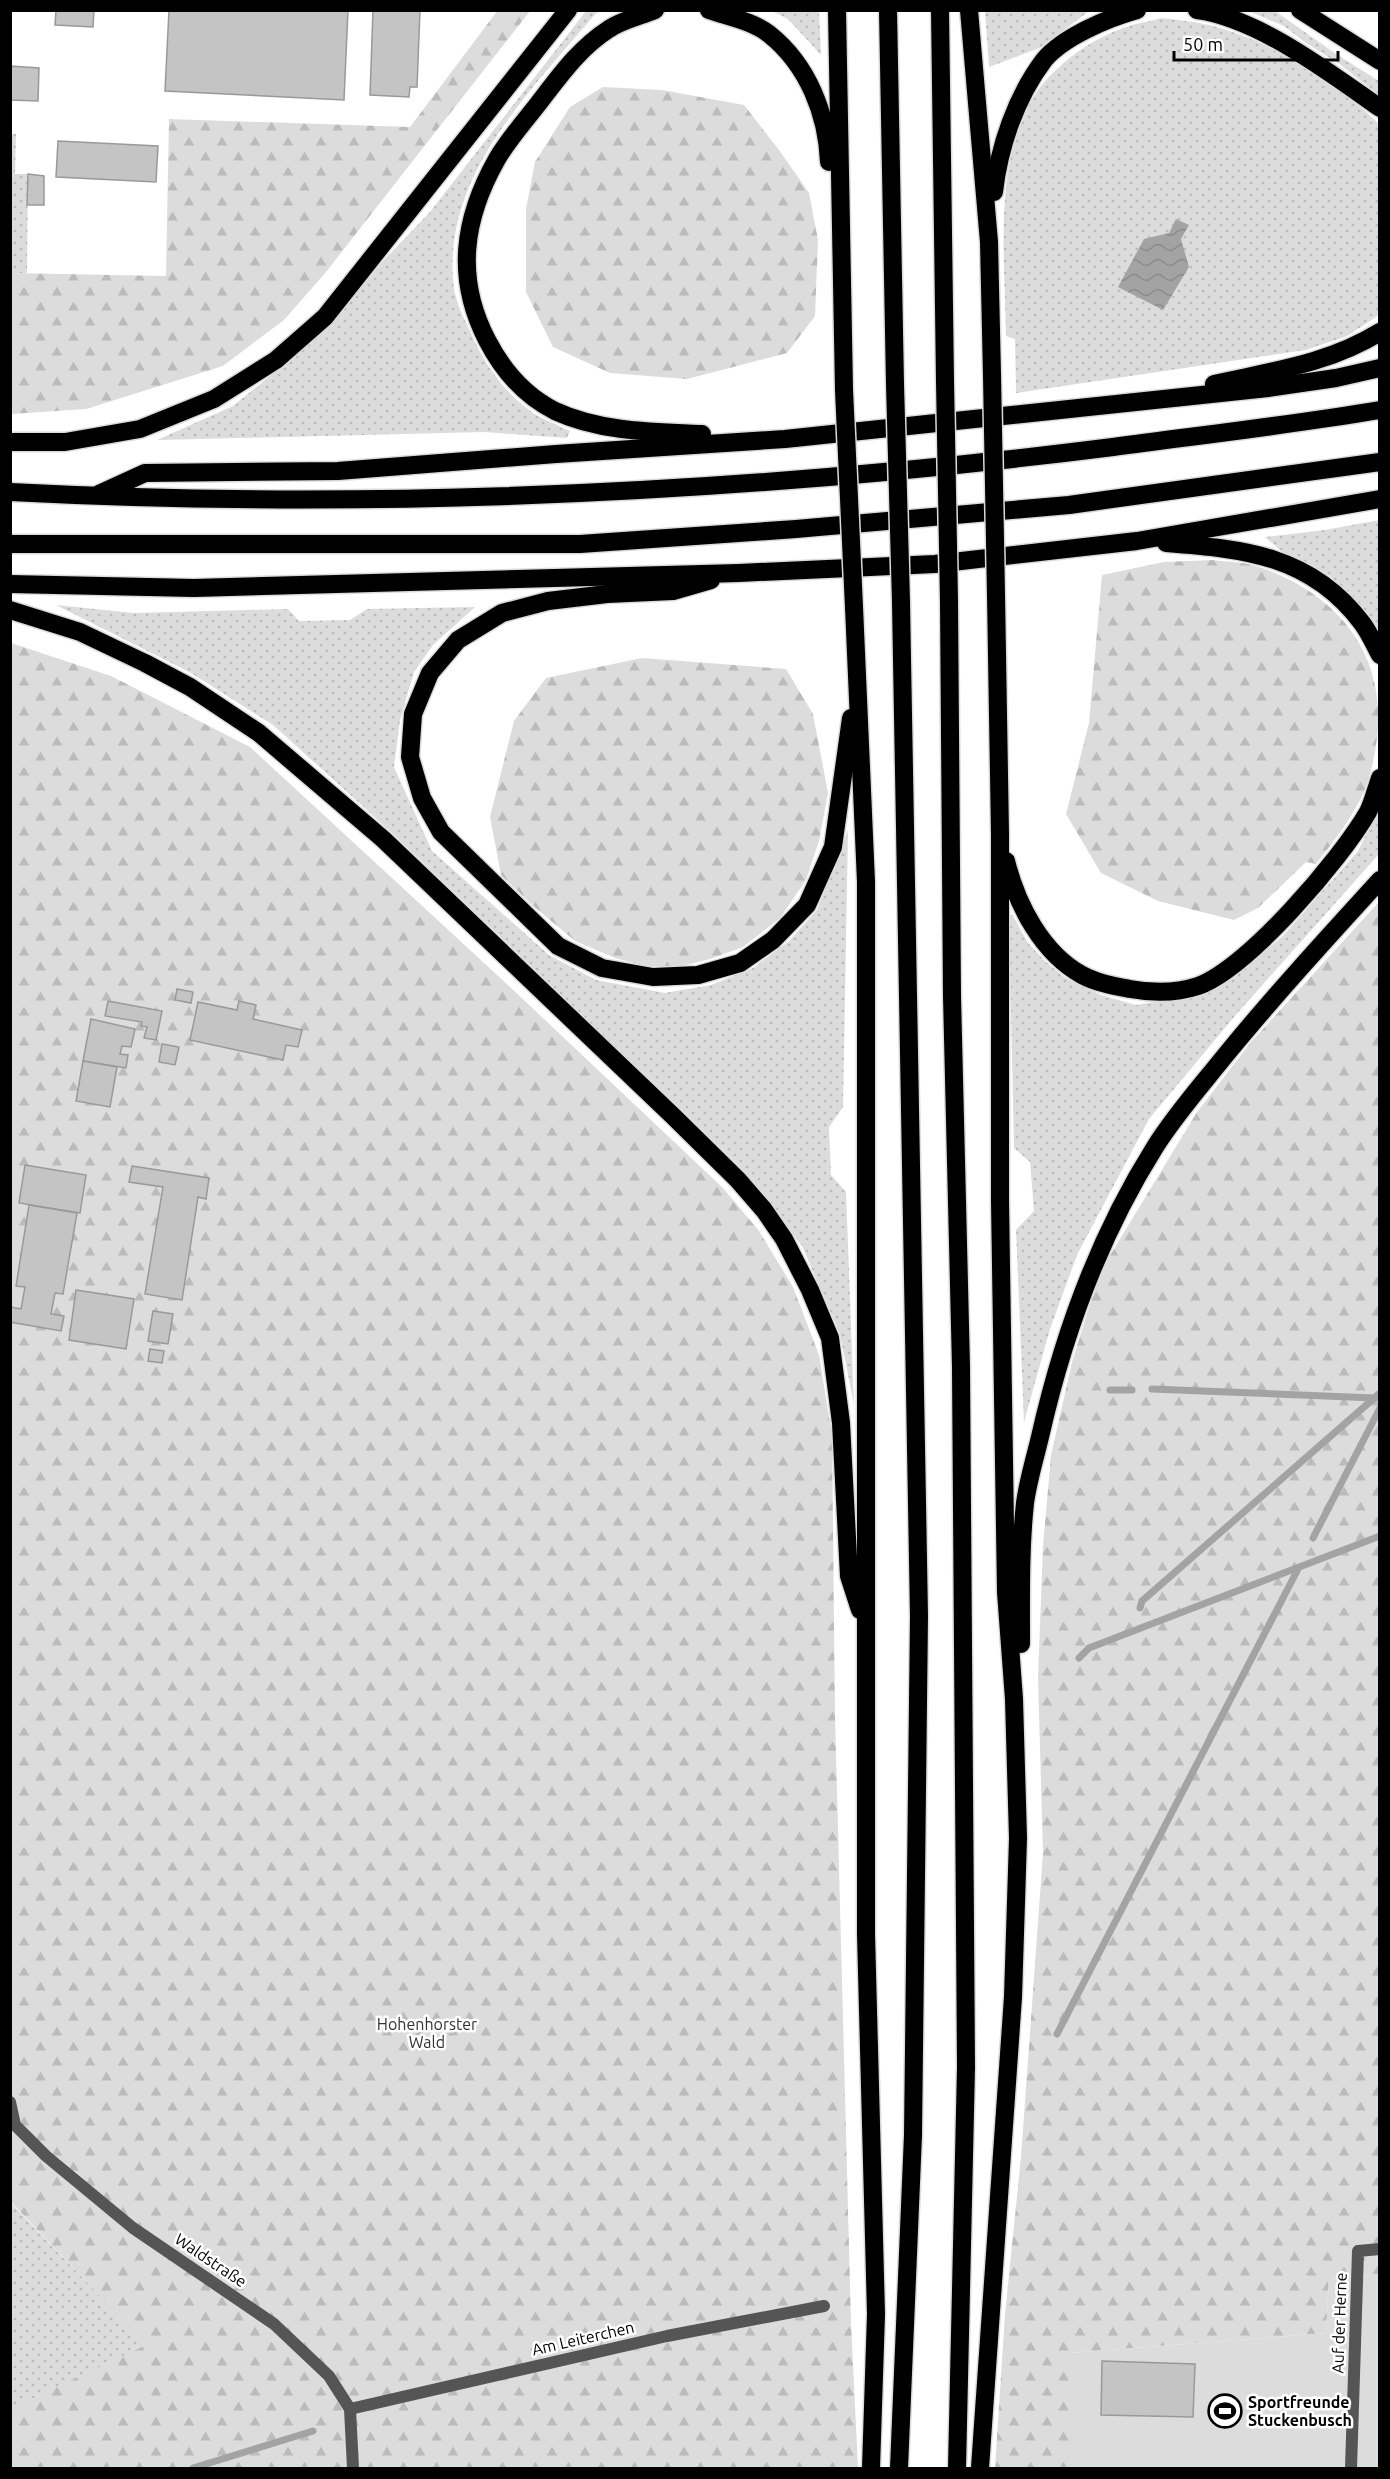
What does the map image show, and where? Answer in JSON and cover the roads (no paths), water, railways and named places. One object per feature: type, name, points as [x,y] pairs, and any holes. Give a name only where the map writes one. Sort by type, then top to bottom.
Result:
[{"type":"highway","points":[[10,442],[65,442],[140,429],[214,399],[276,360],[325,316],[568,10]]},
{"type":"highway","points":[[655,10],[610,28],[573,59],[498,157],[478,196],[467,234],[467,275],[477,319],[509,375],[531,395],[555,411],[600,426],[785,439]]},
{"type":"highway","points":[[709,10],[747,22],[769,33],[789,53],[810,83],[824,121],[828,151],[832,243],[841,292]]},
{"type":"highway","points":[[837,10],[844,390],[866,882],[866,1934],[876,2314],[871,2469]]},
{"type":"highway","points":[[888,10],[919,1616],[913,2135],[899,2469]]},
{"type":"highway","points":[[940,10],[949,601],[952,996],[961,1379],[966,2067],[957,2469]]},
{"type":"highway","points":[[969,10],[989,242],[1000,834],[1000,1200],[1006,1592],[1014,1699],[1018,1838],[1013,1997],[980,2469]]},
{"type":"highway","points":[[989,242],[997,166],[1022,96],[1046,58],[1078,34],[1110,17],[1137,10]]},
{"type":"highway","points":[[1197,10],[1210,12],[1241,24],[1293,49],[1380,108]]},
{"type":"highway","points":[[1300,10],[1380,61]]},
{"type":"highway","points":[[1128,403],[1327,359],[1380,332]]},
{"type":"highway","points":[[94,496],[145,473],[338,471],[785,439],[1268,388],[1336,378],[1380,368]]},
{"type":"highway","points":[[10,492],[94,496],[343,499],[588,493],[784,481],[1018,459],[1380,410]]},
{"type":"highway","points":[[10,543],[32,545],[580,544],[796,529],[1069,505],[1380,462]]},
{"type":"highway","points":[[10,584],[194,588],[738,573],[934,564],[1137,541],[1380,498]]},
{"type":"highway","points":[[1137,541],[1231,548],[1284,562],[1320,580],[1363,623],[1380,655]]},
{"type":"highway","points":[[738,573],[673,591],[607,594],[548,601],[502,613],[458,640],[430,673],[413,714],[412,725],[410,757],[422,798],[441,832],[558,946],[602,968],[653,977],[698,975],[740,963],[772,940],[807,905],[833,847],[857,678]]},
{"type":"highway","points":[[10,610],[80,632],[145,663],[190,687],[259,733],[383,839],[673,1116],[738,1180],[764,1210],[784,1239],[810,1290],[830,1338],[841,1423],[849,1576],[866,1629]]},
{"type":"highway","points":[[1000,834],[1012,884],[1032,926],[1060,959],[1083,976],[1106,984],[1152,993],[1197,986],[1227,969],[1253,947],[1324,874],[1350,841],[1369,810],[1380,778]]},
{"type":"highway","points":[[1014,1699],[1021,1650],[1021,1564],[1026,1502],[1052,1382],[1072,1320],[1099,1254],[1130,1191],[1156,1146],[1184,1106],[1269,1003],[1380,880]]},
{"type":"street","name":"Waldstraße","points":[[10,2102],[15,2125],[46,2156],[134,2228],[274,2324],[329,2376],[350,2409],[353,2469]]},
{"type":"street","name":"Auf der Herne","points":[[1351,2469],[1358,2251],[1380,2249]]},
{"type":"street","name":"Am Leiterchen","points":[[350,2409],[667,2336],[824,2306]]},
{"type":"water","points":[[1176,219],[1189,225],[1181,239],[1189,267],[1163,310],[1118,287],[1144,239],[1169,233]]},
{"type":"waterway","points":[[1152,1389],[1374,1398]]},
{"type":"waterway","points":[[1110,1390],[1132,1390]]},
{"type":"waterway","points":[[1140,1608],[1142,1601],[1380,1393]]},
{"type":"waterway","points":[[1313,1538],[1380,1408]]},
{"type":"waterway","points":[[1079,1658],[1089,1648],[1380,1536]]},
{"type":"waterway","points":[[1057,2034],[1298,1569]]},
{"type":"waterway","points":[[193,2468],[313,2431]]},
{"type":"place","name":"Sportfreunde Stuckenbusch","points":[[1225,2411]]},
{"type":"park label","name":"Hohenhorster Wald","points":[[427,2033]]}]
